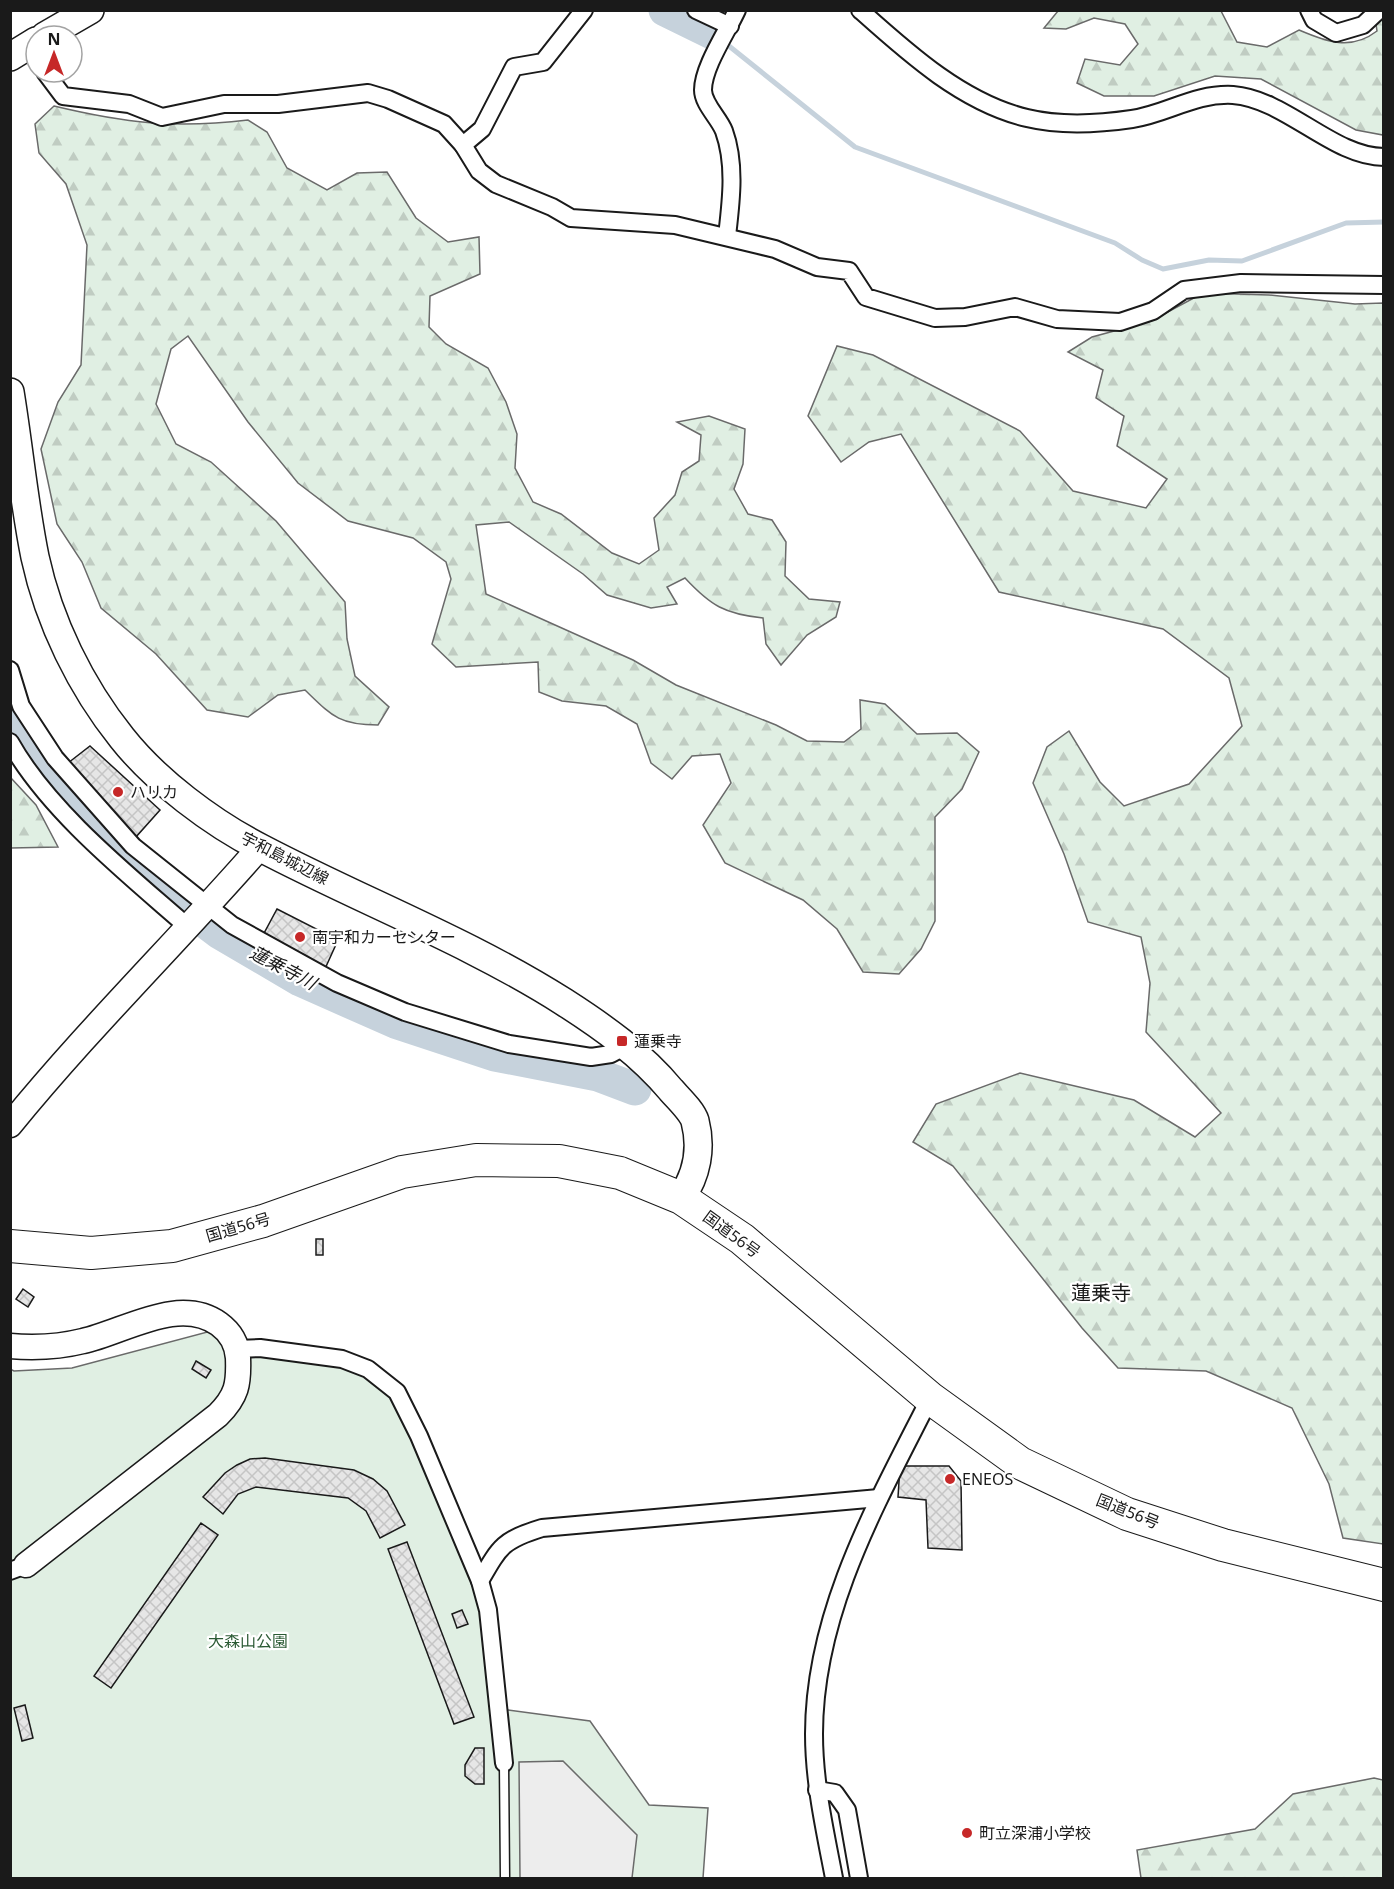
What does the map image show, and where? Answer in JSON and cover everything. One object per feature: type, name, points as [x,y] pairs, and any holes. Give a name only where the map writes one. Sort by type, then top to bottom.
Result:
[{"type":"highway","name":"国道56号","points":[[10,1245],[91,1254],[172,1246],[263,1221],[402,1172],[476,1160],[559,1161],[620,1173],[681,1198],[742,1239],[930,1398],[1020,1463],[1127,1514],[1223,1545],[1383,1585]]},
{"type":"main road","points":[[68,24],[90,10]]},
{"type":"main road","name":"宇和島城辺線","points":[[10,392],[14,436],[35,558],[57,629],[90,692],[123,740],[205,815],[260,848],[445,936],[525,977],[591,1019],[626,1046],[666,1083],[695,1119],[698,1159],[691,1184],[681,1198]]},
{"type":"street","points":[[463,145],[482,129],[514,67],[543,62],[584,10]]},
{"type":"street","points":[[696,10],[729,26]]},
{"type":"street","points":[[727,236],[731,186],[729,153],[723,130],[703,94],[704,78],[737,10]]},
{"type":"street","points":[[860,10],[908,52],[977,99],[1027,118],[1077,124],[1134,119],[1192,99],[1234,95],[1276,107],[1340,145],[1383,157]]},
{"type":"street","points":[[1309,10],[1314,21],[1336,33],[1363,26],[1379,10]]},
{"type":"street","points":[[54,84],[63,96],[129,104],[162,117],[224,104],[278,104],[368,93],[388,99],[444,124],[463,145],[479,171],[496,184],[552,207],[571,218],[675,225],[775,249],[817,267],[849,271],[866,297],[935,318],[965,317],[1015,307],[1057,319],[1120,322],[1154,311],[1184,290],[1241,283],[1383,285]]},
{"type":"street","points":[[10,670],[21,706],[55,758],[133,846],[232,925],[337,983],[405,1012],[509,1044],[591,1057],[611,1054],[626,1046]]},
{"type":"street","points":[[10,742],[22,763],[55,801],[116,863],[189,928]]},
{"type":"street","points":[[10,1125],[120,999],[189,928],[260,848]]},
{"type":"street","points":[[10,1346],[35,1348],[84,1341],[160,1316],[188,1313],[209,1317],[229,1331],[237,1349],[239,1376],[233,1400],[218,1415],[18,1568]]},
{"type":"street","points":[[237,1349],[260,1348],[342,1359],[368,1369],[397,1392],[419,1436],[480,1581],[488,1610],[504,1763]]},
{"type":"street","points":[[834,1878],[817,1790],[814,1732],[822,1654],[839,1590],[879,1498],[930,1398]]},
{"type":"street","points":[[480,1581],[494,1556],[513,1537],[542,1528],[879,1498]]},
{"type":"street","points":[[817,1790],[835,1793],[847,1810],[859,1878]]},
{"type":"lane","points":[[504,1763],[505,1878]]},
{"type":"green space","points":[[1058,11],[1221,11],[1237,42],[1267,47],[1299,30],[1329,41],[1348,43],[1358,41],[1377,31],[1374,11],[1383,11],[1383,135],[1356,130],[1261,79],[1215,76],[1154,96],[1104,96],[1077,83],[1085,59],[1120,65],[1138,44],[1125,24],[1094,18],[1066,29],[1044,28]]},
{"type":"green space","points":[[54,106],[104,117],[150,123],[197,124],[248,120],[267,132],[287,168],[327,190],[357,173],[387,172],[416,218],[448,242],[479,237],[480,274],[430,296],[429,327],[446,344],[488,368],[506,402],[517,434],[515,468],[533,502],[561,514],[612,553],[639,564],[659,550],[654,518],[675,495],[682,472],[699,461],[701,435],[677,422],[709,416],[745,429],[743,464],[734,489],[748,514],[772,520],[786,542],[785,576],[809,599],[840,602],[836,617],[807,635],[781,665],[766,644],[763,618],[738,614],[720,607],[703,596],[685,578],[667,587],[677,604],[651,608],[607,595],[583,574],[509,522],[476,525],[486,594],[633,660],[676,685],[776,725],[807,741],[844,742],[861,729],[860,700],[885,704],[917,734],[957,733],[979,752],[962,789],[935,817],[935,921],[921,949],[899,974],[863,972],[837,929],[803,900],[725,863],[703,825],[731,783],[720,754],[692,756],[672,779],[651,763],[637,724],[606,706],[562,701],[539,692],[538,662],[456,667],[432,644],[451,579],[446,562],[413,538],[348,521],[298,483],[248,422],[188,336],[171,349],[156,404],[176,444],[211,462],[276,521],[345,602],[347,639],[355,676],[389,707],[378,725],[354,723],[337,717],[305,690],[278,695],[248,717],[207,710],[156,654],[101,608],[82,562],[57,524],[41,449],[58,402],[81,365],[87,245],[66,184],[39,153],[35,124]]},
{"type":"green space","points":[[1203,293],[1269,295],[1355,304],[1383,303],[1383,1544],[1343,1538],[1329,1484],[1292,1408],[1206,1371],[1118,1368],[1082,1328],[953,1166],[913,1142],[936,1104],[1020,1073],[1134,1100],[1195,1137],[1221,1113],[1146,1032],[1150,983],[1141,937],[1088,922],[1064,854],[1033,783],[1047,747],[1069,731],[1100,782],[1124,806],[1189,784],[1242,726],[1229,678],[1163,629],[999,592],[901,434],[869,442],[841,462],[808,416],[837,346],[873,355],[1020,431],[1073,491],[1146,508],[1167,479],[1117,446],[1124,416],[1096,398],[1103,370],[1068,352],[1092,337],[1151,321]]},
{"type":"green space","points":[[11,778],[36,805],[58,847],[11,848]]},
{"type":"green space","name":"大森山公園","points":[[211,1331],[237,1349],[342,1359],[397,1392],[480,1581],[500,1709],[590,1721],[649,1805],[708,1808],[703,1878],[11,1878],[10,1369],[14,1371],[72,1368]]},
{"type":"green space","points":[[1374,1778],[1383,1780],[1383,1878],[1141,1878],[1137,1850],[1255,1829],[1293,1794]]},
{"type":"shaded area","points":[[563,1761],[637,1835],[632,1878],[520,1878],[519,1762]]},
{"type":"building","points":[[90,746],[160,810],[135,838],[68,763]]},
{"type":"building","points":[[277,909],[338,940],[324,971],[262,937]]},
{"type":"building","points":[[316,1239],[323,1239],[323,1255],[316,1255]]},
{"type":"building","points":[[23,1289],[34,1297],[28,1307],[16,1299]]},
{"type":"building","points":[[196,1361],[211,1370],[206,1378],[192,1369]]},
{"type":"building","points":[[265,1458],[354,1470],[373,1479],[387,1491],[405,1525],[380,1538],[366,1511],[348,1498],[256,1487],[238,1494],[223,1514],[203,1497],[225,1473],[237,1465],[250,1459]]},
{"type":"building","points":[[900,1466],[949,1466],[961,1481],[962,1550],[928,1548],[926,1500],[898,1497]]},
{"type":"building","points":[[201,1523],[218,1535],[111,1688],[94,1676]]},
{"type":"building","points":[[407,1542],[474,1717],[454,1724],[388,1549]]},
{"type":"building","points":[[462,1610],[468,1624],[457,1628],[452,1614]]},
{"type":"building","points":[[25,1705],[33,1738],[22,1741],[14,1708]]},
{"type":"building","points":[[475,1748],[484,1748],[484,1784],[475,1784],[465,1776],[465,1765]]},
{"type":"waterway","points":[[665,10],[714,34],[726,10]]},
{"type":"waterway","points":[[714,34],[855,147],[1115,243],[1142,260],[1163,269],[1209,260],[1242,261],[1346,223],[1384,222]]},
{"type":"waterway","name":"蓮乗寺川","points":[[10,718],[36,759],[92,822],[159,887],[220,933],[300,980],[395,1022],[495,1055],[598,1075],[635,1089]]},
{"type":"place","name":"ハリカ","points":[[118,792]]},
{"type":"place","name":"南宇和カーセンター","points":[[300,937]]},
{"type":"place","name":"蓮乗寺","points":[[622,1041]]},
{"type":"place","name":"ENEOS","points":[[950,1479]]},
{"type":"place","name":"町立深浦小学校","points":[[967,1833]]},
{"type":"district","name":"蓮乗寺","points":[[1101,1293]]}]
